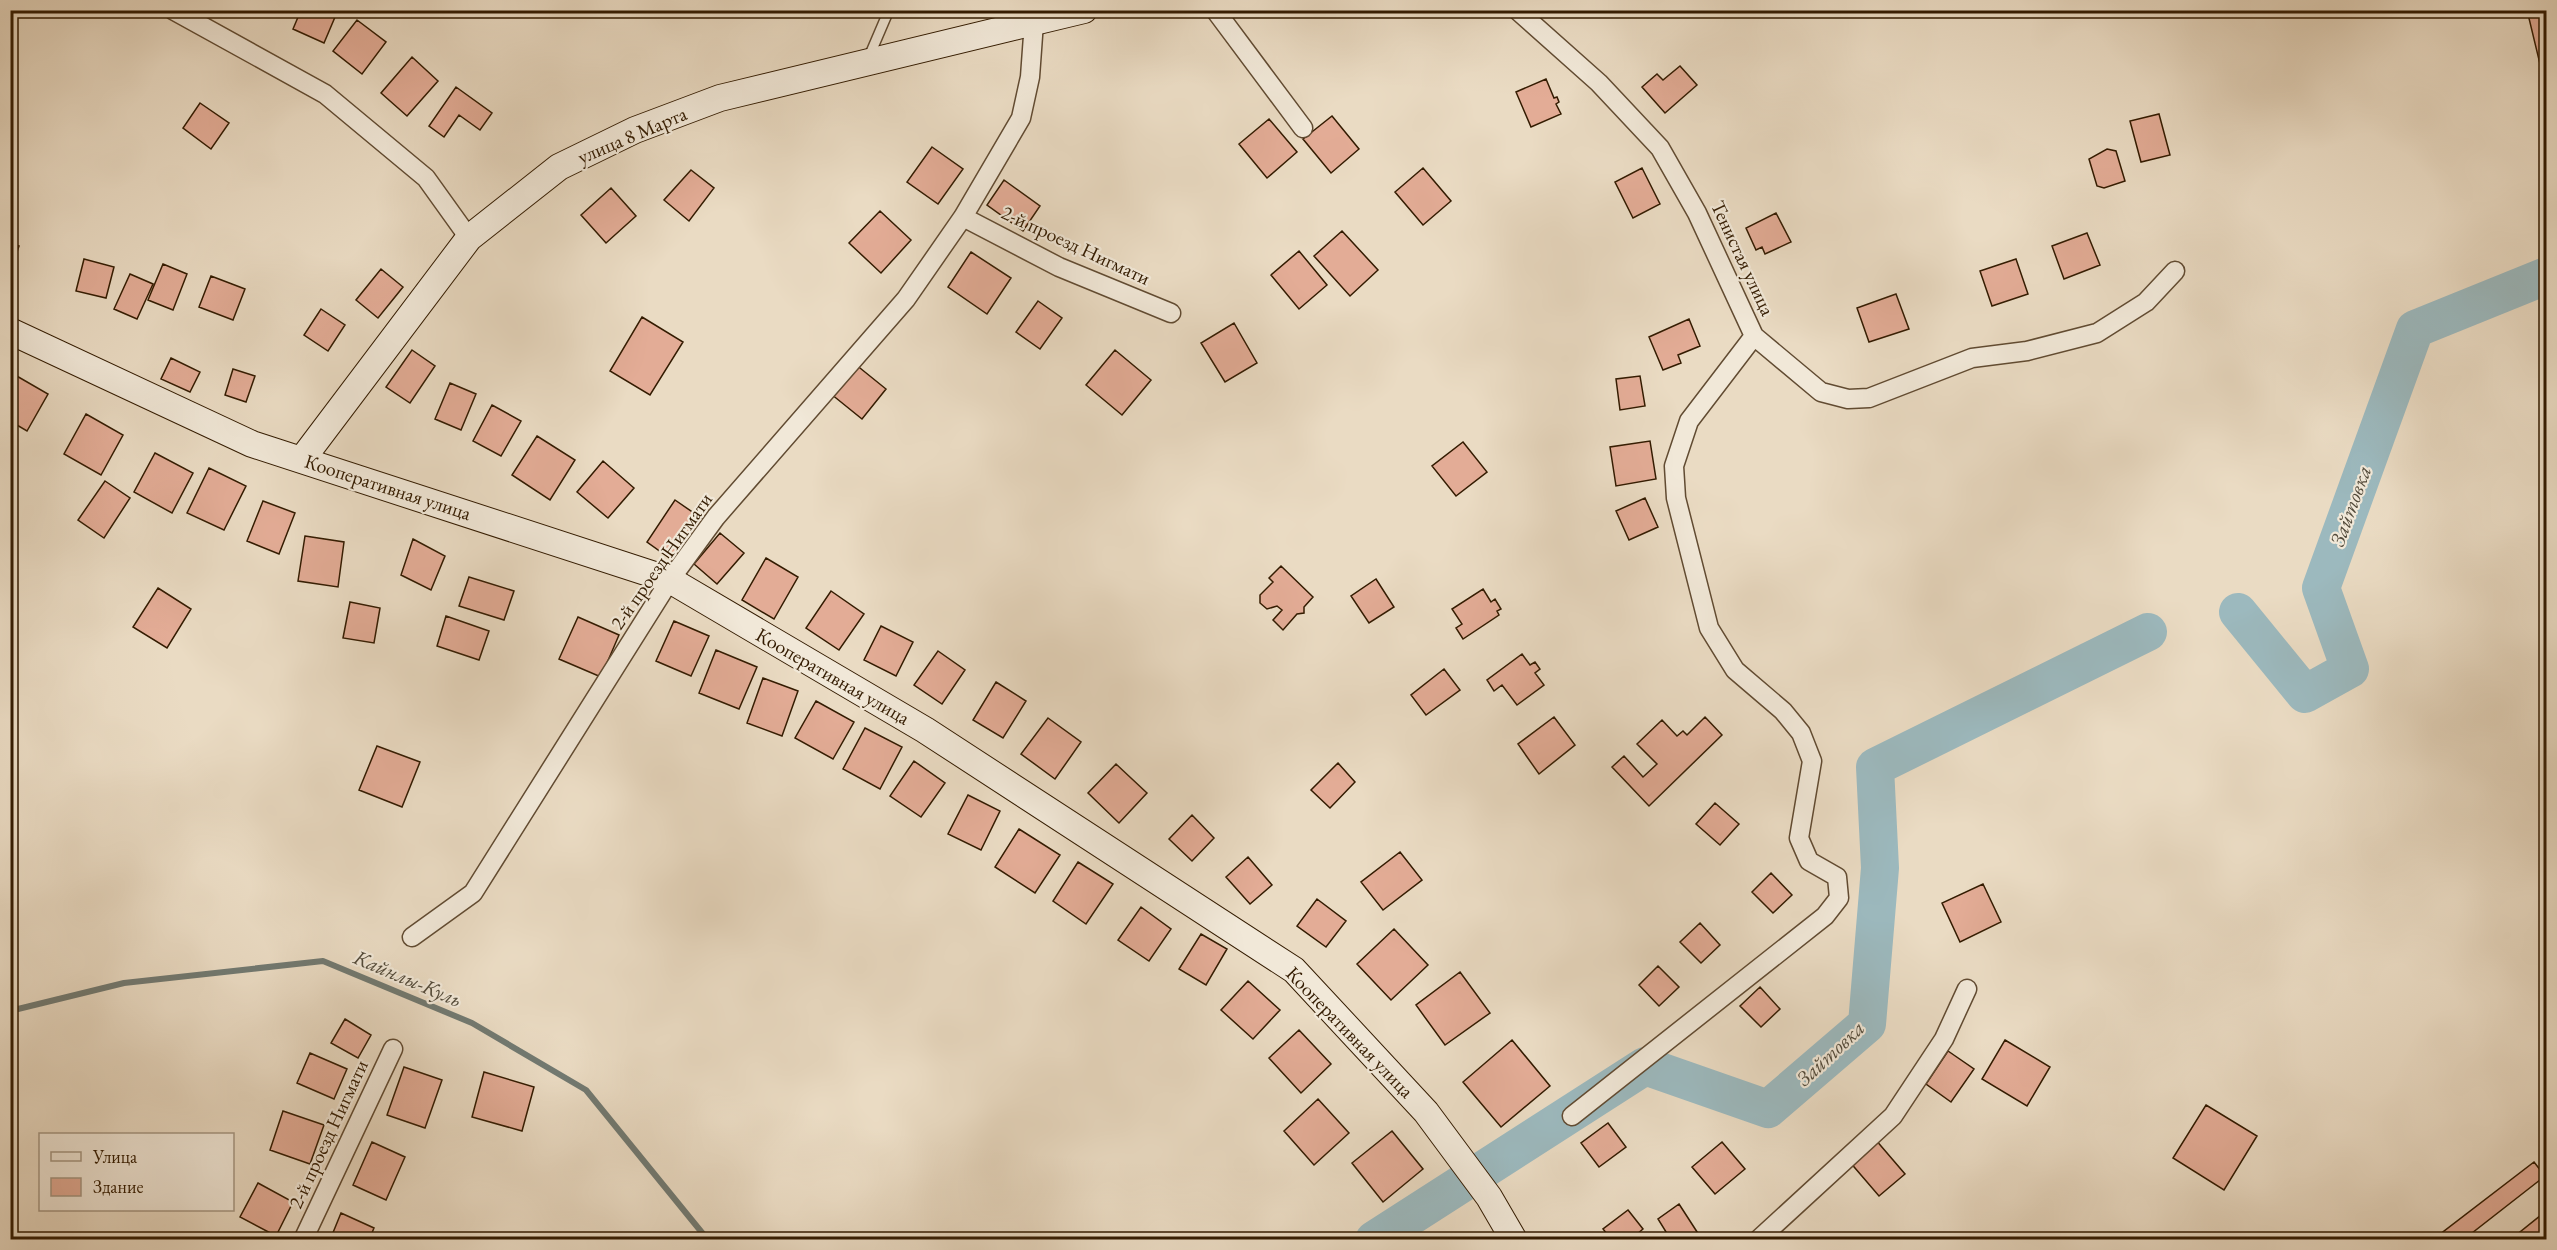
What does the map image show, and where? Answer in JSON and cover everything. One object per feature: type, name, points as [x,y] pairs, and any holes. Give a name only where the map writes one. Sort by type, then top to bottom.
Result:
[{"type":"main road","name":"улица 8 Марта","points":[[303,459],[469,238],[560,167],[635,130],[720,99],[867,62],[1028,16],[1084,10]]},
{"type":"main road","name":"Кооперативная улица","points":[[10,331],[252,444],[670,580],[925,730],[1294,970],[1426,1113],[1489,1197],[1514,1239]]},
{"type":"street","points":[[173,10],[325,94],[426,178],[469,238]]},
{"type":"street","points":[[1215,10],[1303,128]]},
{"type":"street","name":"Тенистая улица","points":[[1517,10],[1599,83],[1660,148],[1698,213],[1754,336],[1821,392],[1848,399],[1869,398],[1972,358],[2028,351],[2097,333],[2146,302],[2175,271]]},
{"type":"street","name":"2-й проезд Нигмати","points":[[412,937],[473,893],[670,580],[716,518],[906,299],[963,217],[1021,118],[1030,77],[1028,16]]},
{"type":"street","name":"2-й проезд Нигмати","points":[[963,217],[1059,267],[1171,312]]},
{"type":"street","points":[[1572,1116],[1825,916],[1839,898],[1837,877],[1809,861],[1799,838],[1812,761],[1801,733],[1783,711],[1735,669],[1709,628],[1676,498],[1674,466],[1689,421],[1754,336]]},
{"type":"street","points":[[1758,1239],[1893,1116],[1944,1039],[1967,989]]},
{"type":"street","name":"2-й проезд Нигмати","points":[[303,1239],[393,1048]]},
{"type":"lane","points":[[867,62],[889,10]]},
{"type":"building","points":[[301,10],[338,10],[324,43],[293,29]]},
{"type":"building","points":[[2527,10],[2546,10],[2546,89]]},
{"type":"building","points":[[357,20],[386,42],[362,74],[333,51]]},
{"type":"building","points":[[412,57],[438,81],[407,116],[381,93]]},
{"type":"building","points":[[1680,66],[1697,85],[1665,113],[1642,87],[1657,74],[1663,80]]},
{"type":"building","points":[[1546,79],[1554,98],[1557,97],[1559,102],[1556,104],[1561,114],[1531,127],[1516,92]]},
{"type":"building","points":[[456,87],[492,113],[480,130],[459,115],[444,137],[429,126]]},
{"type":"building","points":[[200,103],[229,123],[211,149],[183,128]]},
{"type":"building","points":[[2159,114],[2170,155],[2141,162],[2130,121]]},
{"type":"building","points":[[1332,116],[1359,149],[1331,173],[1303,139]]},
{"type":"building","points":[[1269,119],[1297,152],[1267,178],[1239,144]]},
{"type":"building","points":[[932,147],[963,169],[938,204],[907,182]]},
{"type":"building","points":[[2107,149],[2116,151],[2125,181],[2104,188],[2097,186],[2089,159]]},
{"type":"building","points":[[1423,168],[1451,201],[1423,225],[1395,192]]},
{"type":"building","points":[[1642,168],[1660,204],[1633,218],[1615,182]]},
{"type":"building","points":[[691,170],[714,188],[689,221],[664,200]]},
{"type":"building","points":[[1004,180],[1040,206],[1023,231],[987,205]]},
{"type":"building","points":[[611,188],[636,216],[606,243],[581,215]]},
{"type":"building","points":[[880,211],[911,240],[881,273],[849,243]]},
{"type":"building","points":[[1776,213],[1791,242],[1765,254],[1762,247],[1756,250],[1746,228]]},
{"type":"building","points":[[1342,231],[1378,270],[1350,296],[1314,256]]},
{"type":"building","points":[[2087,233],[2100,265],[2064,279],[2052,246]]},
{"type":"building","points":[[10,243],[19,246],[10,272]]},
{"type":"building","points":[[1299,251],[1327,285],[1299,309],[1271,275]]},
{"type":"building","points":[[971,252],[1011,278],[987,314],[948,287]]},
{"type":"building","points":[[84,259],[114,267],[106,298],[76,291]]},
{"type":"building","points":[[2016,259],[2028,294],[1992,306],[1980,271]]},
{"type":"building","points":[[163,264],[187,274],[173,310],[148,300]]},
{"type":"building","points":[[381,269],[403,287],[378,318],[356,300]]},
{"type":"building","points":[[130,274],[153,284],[137,319],[114,309]]},
{"type":"building","points":[[211,276],[245,289],[233,320],[199,307]]},
{"type":"building","points":[[1896,294],[1909,329],[1869,342],[1857,308]]},
{"type":"building","points":[[1038,301],[1062,318],[1040,349],[1016,332]]},
{"type":"building","points":[[321,309],[345,325],[328,351],[304,335]]},
{"type":"building","points":[[642,317],[683,342],[650,395],[610,371]]},
{"type":"building","points":[[1689,319],[1700,346],[1678,355],[1681,363],[1663,370],[1649,337]]},
{"type":"building","points":[[1234,323],[1257,363],[1225,382],[1201,343]]},
{"type":"building","points":[[412,350],[435,366],[410,403],[386,387]]},
{"type":"building","points":[[1115,350],[1151,380],[1122,415],[1086,385]]},
{"type":"building","points":[[171,358],[200,372],[190,392],[161,379]]},
{"type":"building","points":[[855,364],[886,389],[862,419],[831,394]]},
{"type":"building","points":[[233,369],[255,376],[246,402],[225,395]]},
{"type":"building","points":[[15,375],[48,394],[27,431],[10,421],[10,384]]},
{"type":"building","points":[[1640,376],[1645,406],[1620,410],[1616,379]]},
{"type":"building","points":[[450,383],[476,394],[461,430],[435,419]]},
{"type":"building","points":[[492,405],[521,421],[501,456],[473,441]]},
{"type":"building","points":[[86,414],[123,435],[101,475],[64,454]]},
{"type":"building","points":[[537,436],[575,460],[550,500],[512,475]]},
{"type":"building","points":[[1650,441],[1656,479],[1616,486],[1610,447]]},
{"type":"building","points":[[1463,442],[1487,472],[1456,496],[1432,466]]},
{"type":"building","points":[[155,453],[193,473],[172,513],[134,492]]},
{"type":"building","points":[[603,461],[634,488],[608,518],[577,492]]},
{"type":"building","points":[[209,468],[246,486],[224,530],[187,513]]},
{"type":"building","points":[[105,481],[130,498],[104,538],[78,520]]},
{"type":"building","points":[[1645,498],[1658,527],[1629,540],[1616,511]]},
{"type":"building","points":[[675,500],[704,520],[675,562],[647,542]]},
{"type":"building","points":[[263,501],[295,513],[279,554],[247,541]]},
{"type":"building","points":[[720,533],[744,553],[717,584],[694,564]]},
{"type":"building","points":[[305,536],[344,542],[338,587],[298,581]]},
{"type":"building","points":[[413,539],[445,556],[431,590],[401,575]]},
{"type":"building","points":[[766,558],[798,577],[774,619],[742,600]]},
{"type":"building","points":[[1281,566],[1313,597],[1304,607],[1304,613],[1297,614],[1283,630],[1273,620],[1282,610],[1277,606],[1267,609],[1260,603],[1260,595],[1273,582],[1269,578]]},
{"type":"building","points":[[469,577],[514,591],[504,620],[459,606]]},
{"type":"building","points":[[1376,579],[1394,607],[1369,623],[1351,596]]},
{"type":"building","points":[[158,588],[191,609],[167,648],[133,627]]},
{"type":"building","points":[[1483,589],[1491,602],[1495,599],[1501,609],[1497,611],[1499,615],[1463,639],[1456,628],[1462,624],[1452,609]]},
{"type":"building","points":[[831,591],[864,614],[839,650],[806,628]]},
{"type":"building","points":[[350,602],[380,608],[374,643],[343,638]]},
{"type":"building","points":[[446,616],[489,631],[479,660],[437,646]]},
{"type":"building","points":[[578,617],[619,635],[601,677],[559,659]]},
{"type":"building","points":[[674,621],[709,636],[691,676],[656,661]]},
{"type":"building","points":[[881,626],[913,642],[896,676],[864,660]]},
{"type":"building","points":[[716,650],[757,667],[739,709],[699,693]]},
{"type":"building","points":[[938,651],[965,670],[942,704],[914,685]]},
{"type":"building","points":[[1522,654],[1530,665],[1535,662],[1540,669],[1535,673],[1544,685],[1517,705],[1502,685],[1494,691],[1487,680]]},
{"type":"building","points":[[1444,669],[1460,690],[1426,715],[1411,695]]},
{"type":"building","points":[[763,678],[798,691],[782,736],[747,723]]},
{"type":"building","points":[[996,682],[1026,701],[1003,738],[973,720]]},
{"type":"building","points":[[816,701],[854,722],[833,759],[795,738]]},
{"type":"building","points":[[1554,717],[1575,745],[1539,774],[1518,744]]},
{"type":"building","points":[[1705,717],[1722,735],[1649,806],[1612,767],[1624,756],[1643,777],[1657,764],[1637,744],[1662,720],[1677,736],[1683,731],[1687,735]]},
{"type":"building","points":[[1048,718],[1081,742],[1055,779],[1021,754]]},
{"type":"building","points":[[865,728],[902,747],[880,789],[843,769]]},
{"type":"building","points":[[377,746],[420,762],[402,807],[359,790]]},
{"type":"building","points":[[914,761],[945,783],[921,817],[890,796]]},
{"type":"building","points":[[1338,763],[1355,782],[1330,808],[1311,790]]},
{"type":"building","points":[[1116,764],[1147,793],[1119,823],[1088,793]]},
{"type":"building","points":[[968,795],[1000,811],[981,850],[948,834]]},
{"type":"building","points":[[1715,803],[1739,824],[1720,845],[1696,824]]},
{"type":"building","points":[[1192,815],[1214,838],[1192,861],[1169,839]]},
{"type":"building","points":[[1019,829],[1060,855],[1035,893],[995,867]]},
{"type":"building","points":[[1400,852],[1422,880],[1383,910],[1361,882]]},
{"type":"building","points":[[1248,857],[1272,885],[1250,904],[1226,877]]},
{"type":"building","points":[[1078,862],[1113,884],[1086,924],[1053,901]]},
{"type":"building","points":[[1771,873],[1792,895],[1773,913],[1752,892]]},
{"type":"building","points":[[1983,884],[2001,922],[1960,942],[1942,903]]},
{"type":"building","points":[[1317,899],[1346,921],[1326,947],[1297,926]]},
{"type":"building","points":[[1141,907],[1171,929],[1149,961],[1118,940]]},
{"type":"building","points":[[1700,923],[1720,945],[1701,963],[1680,942]]},
{"type":"building","points":[[1394,929],[1428,965],[1391,1000],[1357,964]]},
{"type":"building","points":[[1201,934],[1227,949],[1206,985],[1179,969]]},
{"type":"building","points":[[1658,966],[1679,987],[1659,1006],[1639,985]]},
{"type":"building","points":[[1460,972],[1490,1013],[1445,1045],[1416,1005]]},
{"type":"building","points":[[1248,981],[1280,1010],[1253,1039],[1221,1010]]},
{"type":"building","points":[[1760,987],[1780,1009],[1761,1027],[1740,1006]]},
{"type":"building","points":[[345,1019],[371,1035],[358,1058],[331,1043]]},
{"type":"building","points":[[1299,1030],[1331,1064],[1301,1093],[1269,1058]]},
{"type":"building","points":[[1512,1040],[1550,1086],[1501,1127],[1463,1082]]},
{"type":"building","points":[[2005,1040],[2050,1067],[2027,1106],[1982,1079]]},
{"type":"building","points":[[1948,1051],[1974,1069],[1951,1102],[1926,1084]]},
{"type":"building","points":[[310,1053],[347,1069],[334,1099],[297,1083]]},
{"type":"building","points":[[404,1067],[442,1080],[425,1128],[387,1115]]},
{"type":"building","points":[[484,1072],[534,1087],[522,1131],[472,1117]]},
{"type":"building","points":[[1318,1099],[1349,1133],[1314,1165],[1284,1131]]},
{"type":"building","points":[[2206,1105],[2257,1136],[2224,1190],[2173,1158]]},
{"type":"building","points":[[283,1111],[324,1125],[310,1164],[270,1150]]},
{"type":"building","points":[[1608,1123],[1626,1147],[1599,1167],[1581,1143]]},
{"type":"building","points":[[1392,1131],[1423,1169],[1383,1202],[1352,1163]]},
{"type":"building","points":[[1875,1139],[1905,1174],[1879,1196],[1849,1161]]},
{"type":"building","points":[[372,1142],[405,1157],[386,1200],[353,1185]]},
{"type":"building","points":[[1722,1142],[1745,1169],[1715,1194],[1692,1167]]},
{"type":"building","points":[[2534,1162],[2545,1176],[2463,1240],[2443,1240],[2439,1235]]},
{"type":"building","points":[[258,1183],[293,1202],[276,1236],[240,1217]]},
{"type":"building","points":[[1679,1204],[1701,1238],[1699,1240],[1671,1240],[1658,1219]]},
{"type":"building","points":[[1628,1210],[1643,1229],[1630,1240],[1612,1240],[1603,1229]]},
{"type":"building","points":[[2546,1211],[2546,1240],[2510,1240]]},
{"type":"building","points":[[341,1213],[374,1228],[369,1240],[330,1240]]},
{"type":"waterway","name":"Зайтовка","points":[[2238,612],[2305,694],[2350,669],[2321,588],[2415,329],[2546,276]]},
{"type":"waterway","name":"Зайтовка","points":[[1374,1240],[1645,1066],[1768,1109],[1867,1024],[1880,868],[1875,767],[2148,632]]},
{"type":"waterway","name":"Кайнлы-Куль","points":[[10,1006],[18,1009],[124,983],[323,961],[472,1023],[586,1090],[708,1240]]}]
